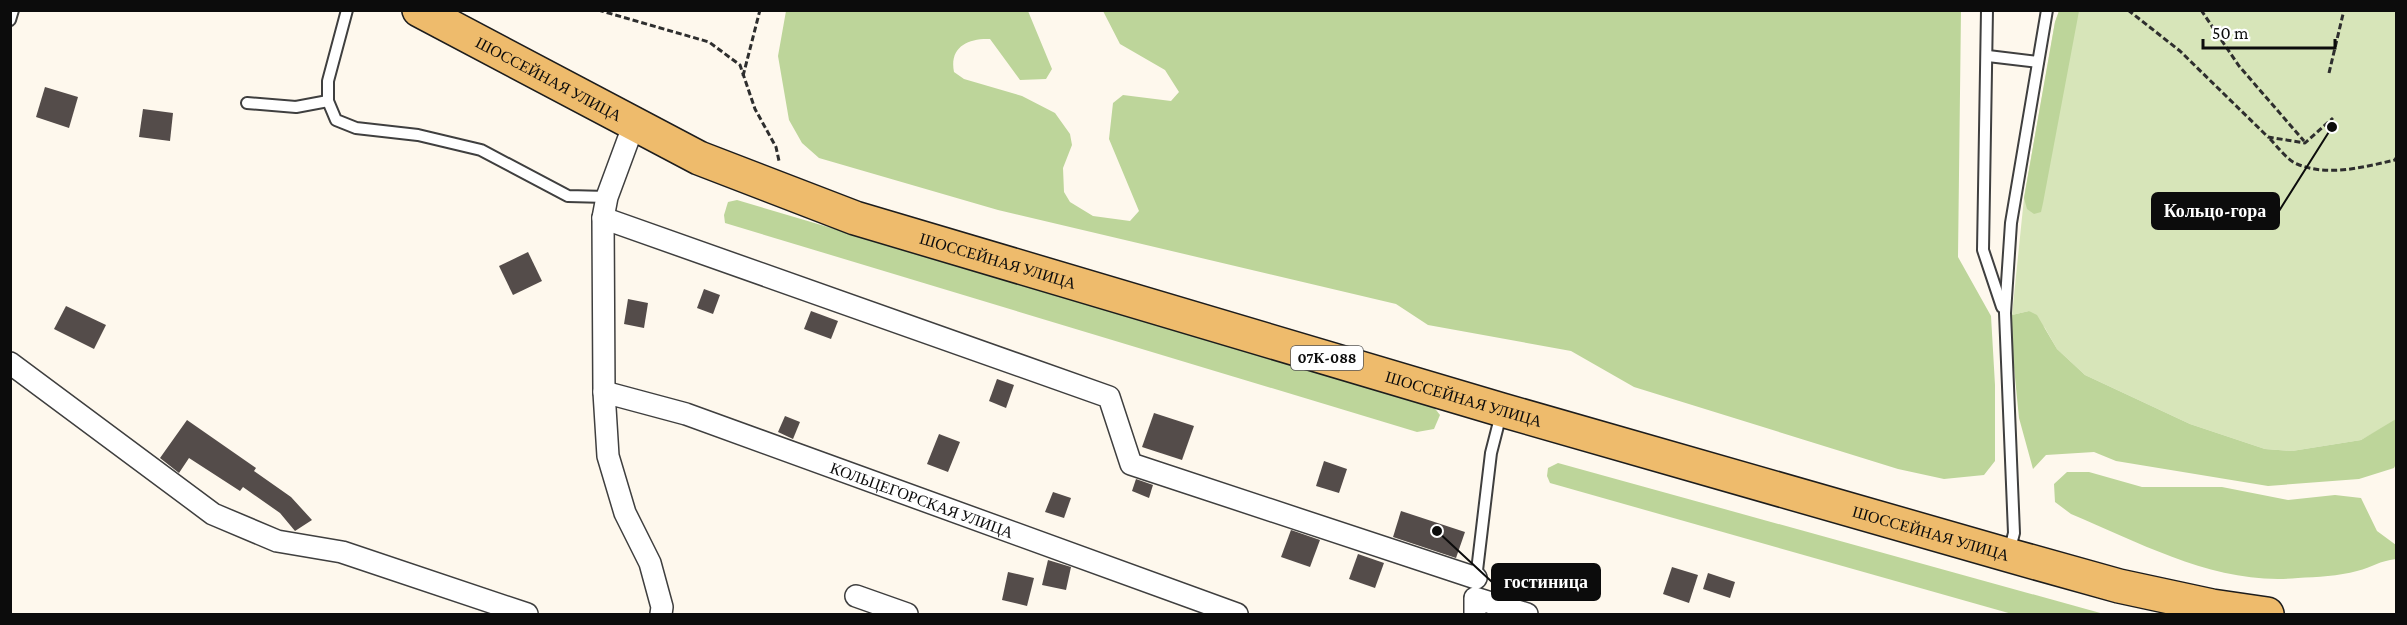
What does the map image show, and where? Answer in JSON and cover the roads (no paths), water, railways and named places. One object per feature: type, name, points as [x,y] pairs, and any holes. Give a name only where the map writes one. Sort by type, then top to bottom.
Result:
[{"type":"main road","name":"ШОССЕЙНАЯ УЛИЦА","points":[[419,10],[699,158],[855,218],[1503,410],[2008,555],[2119,586],[2267,615]]},
{"type":"street","points":[[634,124],[607,197],[603,218],[604,392],[608,456],[625,513],[650,563],[662,607],[661,615]]},
{"type":"street","points":[[603,218],[1109,397],[1131,464],[1527,615]]},
{"type":"street","points":[[10,363],[213,514],[277,541],[342,552],[527,615]]},
{"type":"street","name":"КОЛЬЦЕГОРСКАЯ УЛИЦА","points":[[604,392],[686,414],[1237,615]]},
{"type":"street","points":[[856,596],[907,615]]},
{"type":"lane","points":[[10,20],[13,10]]},
{"type":"lane","points":[[347,10],[328,81],[328,101],[336,120],[356,128],[418,135],[481,150],[568,196],[607,197]]},
{"type":"lane","points":[[1987,10],[1983,250],[2005,313]]},
{"type":"lane","points":[[2008,555],[2014,533],[2005,313],[2011,223],[2047,10]]},
{"type":"lane","points":[[1988,56],[2038,62]]},
{"type":"lane","points":[[247,103],[296,107],[328,101]]},
{"type":"lane","points":[[1475,597],[1491,453],[1503,410]]},
{"type":"place","name":"Кольцо-гора","points":[[2332,127]]},
{"type":"place","name":"гостиница","points":[[1437,531]]}]
